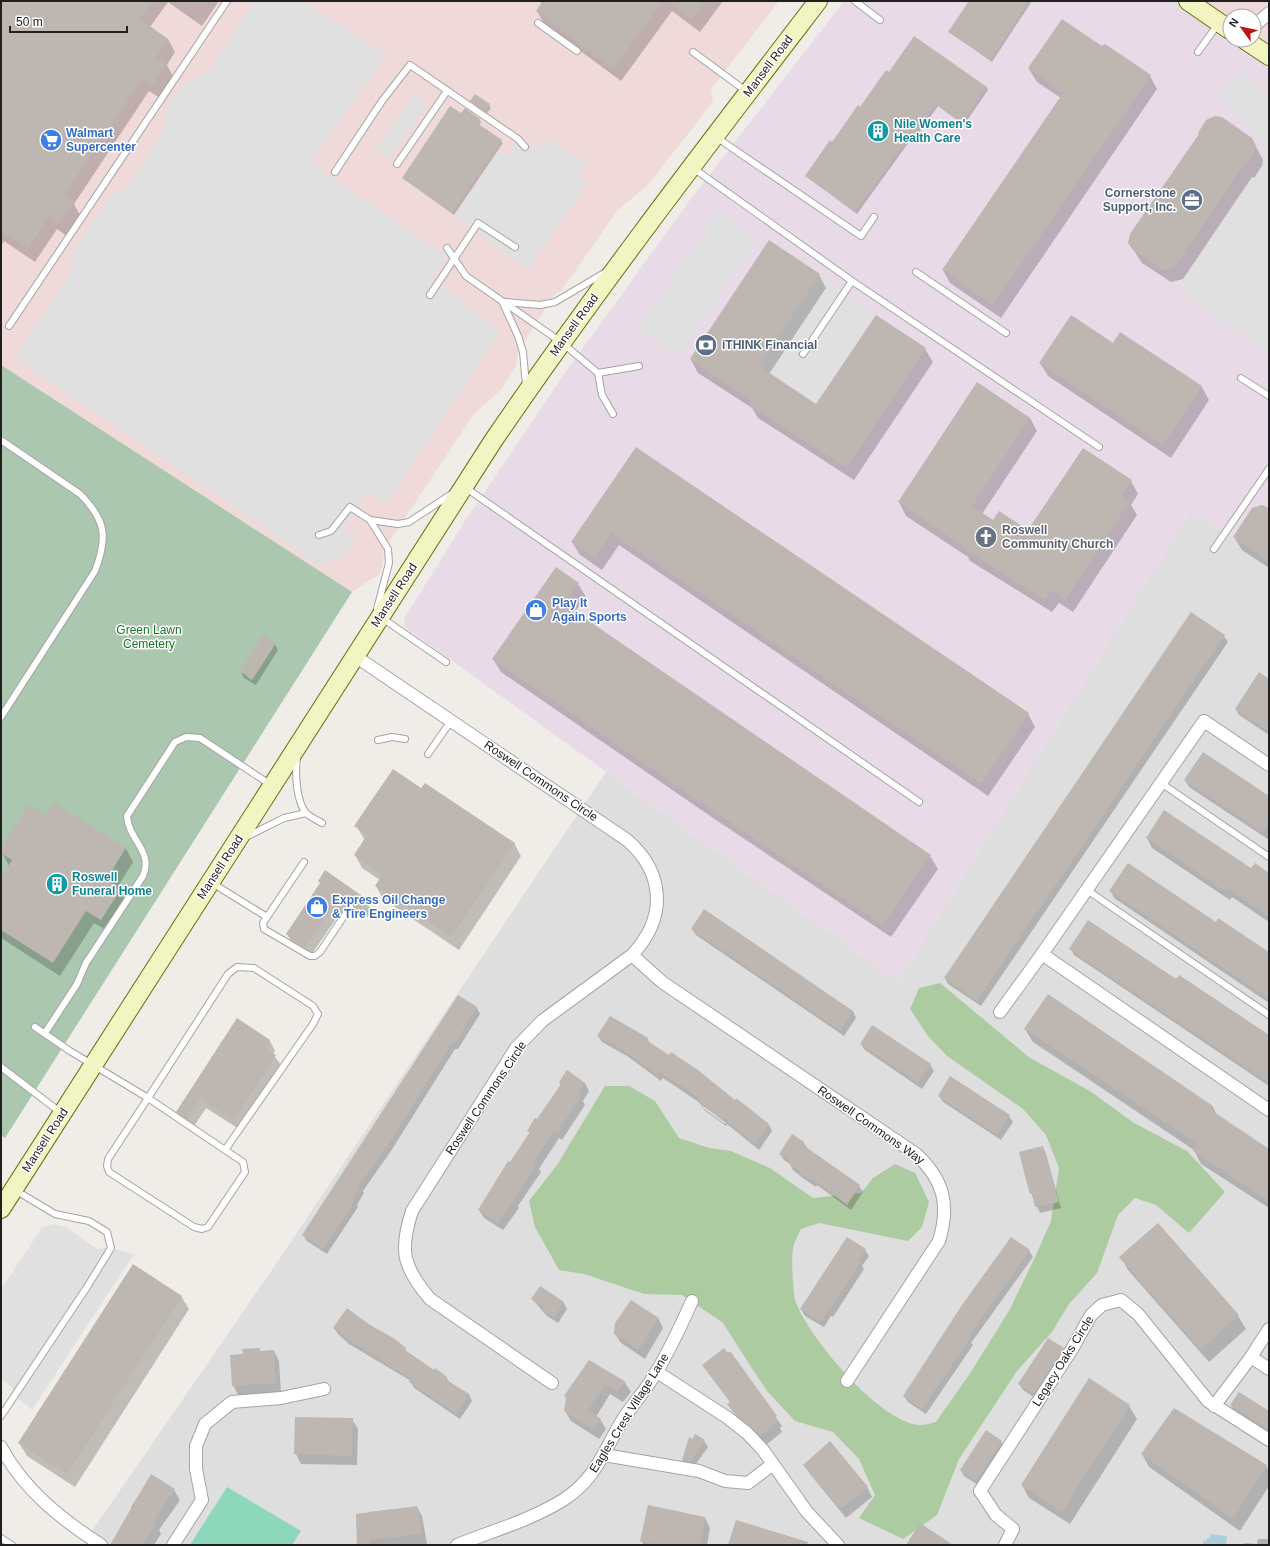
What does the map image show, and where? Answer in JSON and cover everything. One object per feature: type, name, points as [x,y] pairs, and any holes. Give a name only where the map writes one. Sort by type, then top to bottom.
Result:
[{"type":"main road","name":"Mansell Road","points":[[1,1209],[463,486],[561,342],[617,265],[690,166],[818,1]]},
{"type":"main road","points":[[1188,1],[1222,24]]},
{"type":"main road","points":[[1258,48],[1268,54]]},
{"type":"street","name":"Roswell Commons Circle","points":[[355,656],[627,840],[648,862],[654,876],[658,903],[655,918],[643,943],[632,955],[542,1021],[516,1048],[412,1211],[405,1234],[405,1258],[415,1281],[430,1299],[552,1383]]},
{"type":"street","points":[[1000,1012],[1087,890],[1204,721],[1269,765]]},
{"type":"street","points":[[1042,954],[1269,1110]]},
{"type":"street","name":"Roswell Commons Way","points":[[632,955],[662,982],[916,1154],[928,1165],[937,1180],[945,1208],[944,1224],[939,1241],[847,1381]]},
{"type":"street","name":"Legacy Oaks Circle","points":[[1005,1545],[1013,1529],[996,1515],[980,1491],[1072,1349],[1091,1315],[1102,1305],[1121,1300],[1138,1314],[1208,1401],[1269,1440]]},
{"type":"street","name":"Eagles Crest Village Lane","points":[[457,1545],[473,1542],[544,1511],[564,1499],[582,1484],[598,1466],[622,1421],[657,1372],[672,1346],[692,1301]]},
{"type":"street","points":[[1214,1406],[1251,1357],[1269,1329]]},
{"type":"street","points":[[1251,1357],[1269,1369]]},
{"type":"street","points":[[657,1372],[728,1418],[747,1433],[773,1464],[807,1512],[838,1545]]},
{"type":"street","points":[[173,1545],[202,1500],[196,1469],[196,1446],[205,1424],[232,1402],[280,1398],[324,1389]]},
{"type":"street","points":[[1,1447],[24,1481],[46,1504],[70,1525],[101,1545]]},
{"type":"street","points":[[604,1455],[699,1471],[725,1481],[748,1483],[773,1464]]},
{"type":"lane","points":[[9,326],[228,1]]},
{"type":"lane","points":[[855,1],[880,20]]},
{"type":"lane","points":[[538,23],[577,51]]},
{"type":"lane","points":[[1198,52],[1222,29]]},
{"type":"lane","points":[[693,52],[748,92]]},
{"type":"lane","points":[[335,172],[382,101],[410,65],[518,139],[525,146]]},
{"type":"lane","points":[[397,164],[447,91]]},
{"type":"lane","points":[[714,135],[861,236],[874,217]]},
{"type":"lane","points":[[690,166],[852,281],[1099,447]]},
{"type":"lane","points":[[430,296],[478,223],[515,247]]},
{"type":"lane","points":[[447,248],[466,276],[561,342],[598,372],[602,395],[613,414]]},
{"type":"lane","points":[[502,301],[540,305],[555,302],[617,265]]},
{"type":"lane","points":[[916,272],[1006,333]]},
{"type":"lane","points":[[803,354],[852,281]]},
{"type":"lane","points":[[502,301],[518,336],[523,352],[526,393]]},
{"type":"lane","points":[[598,372],[639,366]]},
{"type":"lane","points":[[1241,378],[1269,396]]},
{"type":"lane","points":[[1,440],[80,494],[91,505],[99,519],[103,534],[103,551],[95,571],[1,717]]},
{"type":"lane","points":[[1214,549],[1269,469]]},
{"type":"lane","points":[[318,535],[331,531],[350,507],[370,520],[398,524],[409,522],[463,486],[919,802]]},
{"type":"lane","points":[[370,520],[388,549],[389,563],[376,623],[446,662]]},
{"type":"lane","points":[[428,754],[451,721]]},
{"type":"lane","points":[[45,1033],[77,984],[86,963],[143,876],[146,859],[128,825],[127,816],[175,742],[186,737],[200,738],[272,786]]},
{"type":"lane","points":[[378,740],[392,737],[405,739]]},
{"type":"lane","points":[[298,744],[295,773],[298,793],[304,810],[322,823]]},
{"type":"lane","points":[[1161,783],[1269,857]]},
{"type":"lane","points":[[236,841],[304,810]]},
{"type":"lane","points":[[304,862],[262,923],[264,929],[310,956],[315,956],[320,952],[350,907]]},
{"type":"lane","points":[[210,882],[266,917]]},
{"type":"lane","points":[[1087,890],[1269,1016]]},
{"type":"lane","points":[[35,1027],[93,1065],[148,1098],[225,1150],[243,1162],[245,1172],[208,1227],[202,1229],[194,1227],[109,1172],[107,1166],[108,1158],[148,1098],[228,974],[237,967],[254,968],[313,1006],[318,1014],[313,1024],[225,1150]]},
{"type":"lane","points":[[1,1067],[62,1113]]},
{"type":"lane","points":[[1,1416],[87,1287],[111,1248],[108,1232],[89,1221],[55,1214],[14,1189]]},
{"type":"lane","points":[[1,1538],[12,1545]]},
{"type":"shaded area","points":[[1,1],[779,1],[711,89],[713,99],[709,107],[648,185],[618,210],[561,291],[554,295],[518,352],[516,366],[501,390],[474,414],[383,551],[384,558],[380,574],[352,592],[1,365]]},
{"type":"shaded area","points":[[254,1],[304,1],[386,55],[310,163],[447,256],[431,279],[499,332],[386,504],[367,492],[344,531],[356,538],[344,556],[320,566],[15,357],[70,276],[73,250],[113,195],[127,188],[164,129],[168,105],[185,83],[209,71]]},
{"type":"shaded area","points":[[844,1],[1179,1],[1222,29],[1222,48],[1252,48],[1257,51],[1259,48],[1262,48],[1262,43],[1269,32],[1269,561],[1191,512],[898,982],[405,627],[404,619],[465,521],[562,377],[690,200]]},
{"type":"shaded area","points":[[1179,1],[1269,1],[1269,32],[1262,43],[1262,8],[1222,8],[1222,29]]},
{"type":"shaded area","points":[[1246,70],[1269,97],[1269,152],[1220,94]]},
{"type":"shaded area","points":[[414,94],[428,104],[390,158],[376,149]]},
{"type":"shaded area","points":[[547,139],[585,163],[577,176],[587,183],[528,270],[454,215],[498,151],[509,156],[512,152],[511,146],[534,141],[535,146],[540,148]]},
{"type":"shaded area","points":[[1269,152],[1269,354],[1176,289]]},
{"type":"shaded area","points":[[718,213],[757,240],[677,357],[638,330]]},
{"type":"shaded area","points":[[820,274],[875,315],[816,404],[759,366]]},
{"type":"shaded area","points":[[1191,511],[1269,561],[1269,1545],[98,1545],[90,1534],[276,1264],[606,772],[898,982]]},
{"type":"shaded area","points":[[53,1224],[66,1227],[97,1249],[111,1248],[134,1254],[32,1410],[15,1396],[11,1387],[1,1378],[1,1289],[42,1228]]},
{"type":"green space","name":"Green Lawn Cemetery","points":[[1,365],[352,592],[5,1138],[1,1135]]},
{"type":"green space","points":[[940,983],[1030,1058],[1090,1091],[1134,1123],[1187,1151],[1225,1192],[1189,1233],[1156,1205],[1135,1198],[1118,1215],[1097,1273],[1069,1304],[1052,1332],[1017,1371],[959,1459],[937,1515],[903,1539],[859,1518],[875,1495],[859,1459],[833,1432],[795,1421],[767,1391],[723,1323],[682,1295],[644,1294],[584,1274],[559,1270],[535,1227],[529,1201],[557,1165],[605,1086],[629,1086],[655,1101],[679,1138],[709,1148],[731,1151],[770,1168],[813,1198],[861,1193],[873,1178],[895,1164],[915,1173],[929,1202],[922,1227],[908,1241],[819,1223],[801,1229],[793,1249],[793,1285],[796,1303],[804,1319],[816,1337],[831,1357],[866,1394],[884,1409],[902,1420],[918,1425],[936,1422],[971,1372],[1010,1309],[1051,1221],[1059,1168],[1046,1135],[1023,1109],[947,1056],[928,1036],[910,1009],[919,988]]},
{"type":"green space","points":[[227,1487],[301,1531],[292,1545],[190,1545]]},
{"type":"water","points":[[1210,1534],[1227,1536],[1226,1544],[1203,1545],[1203,1541],[1210,1538]]},
{"type":"building","name":"Walmart Supercenter","points":[[1,1],[152,1],[140,19],[168,39],[156,57],[167,64],[160,75],[152,86],[142,79],[64,195],[74,201],[66,213],[59,223],[49,217],[28,249],[1,232]]},
{"type":"building","points":[[543,1],[663,1],[613,69],[536,11]]},
{"type":"building","points":[[667,1],[706,1],[692,20]]},
{"type":"building","points":[[969,1],[1029,1],[990,60],[948,32]]},
{"type":"building","points":[[1062,19],[1102,46],[1105,44],[1151,75],[993,305],[942,270],[1063,93],[1028,68]]},
{"type":"building","name":"Nile Women's Health Care","points":[[914,36],[987,87],[962,123],[936,104],[910,142],[907,140],[855,212],[805,176],[830,140],[832,142],[858,105],[860,107],[886,70],[889,72]]},
{"type":"building","points":[[475,94],[490,104],[485,111],[470,101]]},
{"type":"building","points":[[450,106],[461,113],[465,108],[480,119],[477,123],[502,140],[452,213],[402,178]]},
{"type":"building","points":[[1215,116],[1222,117],[1252,138],[1256,146],[1255,152],[1246,166],[1244,164],[1185,253],[1186,254],[1173,268],[1164,270],[1133,250],[1128,243],[1130,234],[1199,134],[1198,133],[1206,120]]},
{"type":"building","points":[[769,240],[820,274],[759,366],[816,404],[876,315],[926,348],[847,468],[749,405],[752,401],[690,359]]},
{"type":"building","points":[[1071,315],[1113,343],[1120,332],[1202,386],[1163,445],[1039,363]]},
{"type":"building","points":[[977,382],[1030,418],[972,506],[993,520],[999,511],[1028,530],[1083,448],[1132,480],[1122,496],[1130,501],[1065,600],[1051,590],[1045,600],[962,548],[963,546],[898,502]]},
{"type":"building","points":[[636,447],[1029,713],[981,784],[611,533],[595,558],[571,542]]},
{"type":"building","points":[[1262,505],[1269,508],[1269,561],[1233,537],[1252,508]]},
{"type":"building","points":[[556,567],[579,583],[564,604],[931,855],[883,925],[704,805],[492,659]]},
{"type":"building","points":[[1191,612],[1225,635],[977,1001],[944,978]]},
{"type":"building","points":[[263,635],[276,643],[252,680],[240,671]]},
{"type":"building","points":[[1259,672],[1269,679],[1269,732],[1235,709]]},
{"type":"building","points":[[1203,752],[1269,796],[1269,822],[1262,832],[1184,780]]},
{"type":"building","points":[[393,769],[421,788],[425,783],[515,843],[451,937],[375,886],[382,875],[354,855],[367,835],[354,826]]},
{"type":"building","name":"Roswell Funeral Home","points":[[54,802],[126,848],[106,880],[121,889],[101,920],[86,911],[53,963],[1,930],[1,877],[12,860],[1,853],[1,848],[29,804],[46,815]]},
{"type":"building","points":[[1164,810],[1251,868],[1255,863],[1269,873],[1269,917],[1226,887],[1224,891],[1146,838]]},
{"type":"building","points":[[1128,863],[1216,922],[1218,918],[1269,952],[1269,999],[1109,891]]},
{"type":"building","points":[[325,870],[365,898],[363,908],[354,906],[351,903],[338,903],[336,906],[334,904],[305,947],[286,934],[320,883],[318,881]]},
{"type":"building","points":[[704,909],[853,1011],[840,1031],[691,929]]},
{"type":"building","points":[[1088,920],[1176,979],[1179,975],[1269,1035],[1269,1083],[1069,949]]},
{"type":"building","points":[[1048,994],[1213,1106],[1211,1110],[1269,1149],[1269,1201],[1193,1151],[1197,1144],[1024,1029]]},
{"type":"building","points":[[458,995],[477,1007],[455,1043],[452,1043],[388,1145],[359,1185],[361,1186],[353,1199],[355,1200],[323,1249],[302,1235]]},
{"type":"building","points":[[610,1016],[648,1038],[646,1040],[669,1055],[671,1052],[698,1070],[735,1100],[736,1098],[769,1124],[755,1144],[723,1118],[722,1120],[699,1103],[700,1100],[689,1091],[659,1072],[657,1075],[623,1050],[597,1036]]},
{"type":"building","points":[[237,1018],[270,1040],[265,1048],[276,1055],[234,1120],[200,1099],[187,1119],[176,1112]]},
{"type":"building","points":[[872,1025],[931,1064],[918,1083],[860,1044]]},
{"type":"building","points":[[567,1070],[585,1083],[578,1094],[581,1096],[557,1133],[554,1131],[534,1162],[537,1164],[498,1223],[478,1210],[508,1161],[510,1162],[530,1132],[527,1131],[535,1118],[537,1119],[561,1084],[559,1082]]},
{"type":"building","points":[[950,1076],[1010,1115],[997,1135],[938,1096]]},
{"type":"building","points":[[792,1134],[804,1142],[803,1145],[860,1185],[847,1205],[813,1179],[812,1181],[799,1173],[800,1171],[789,1164],[790,1161],[779,1154]]},
{"type":"building","points":[[1043,1146],[1059,1202],[1035,1207],[1019,1152]]},
{"type":"building","points":[[1158,1223],[1239,1315],[1201,1350],[1119,1257]]},
{"type":"building","points":[[847,1237],[866,1249],[858,1261],[861,1262],[837,1298],[838,1299],[820,1322],[800,1309]]},
{"type":"building","points":[[1011,1237],[1030,1250],[968,1337],[970,1338],[922,1409],[903,1396],[962,1305]]},
{"type":"building","points":[[133,1264],[182,1296],[67,1474],[18,1443]]},
{"type":"building","points":[[540,1286],[564,1302],[554,1317],[542,1310],[544,1307],[531,1299]]},
{"type":"building","points":[[631,1300],[659,1318],[639,1350],[614,1334],[615,1323]]},
{"type":"building","points":[[347,1308],[370,1325],[395,1339],[406,1348],[405,1350],[434,1370],[435,1368],[447,1377],[445,1379],[469,1394],[456,1414],[409,1382],[411,1379],[344,1337],[345,1336],[333,1328]]},
{"type":"building","points":[[1048,1338],[1064,1348],[1034,1394],[1018,1384]]},
{"type":"building","points":[[260,1348],[260,1351],[274,1350],[276,1383],[232,1386],[230,1355],[243,1354],[242,1349]]},
{"type":"building","points":[[724,1348],[728,1353],[730,1351],[777,1416],[774,1418],[778,1422],[760,1436],[734,1413],[727,1404],[730,1402],[702,1365]]},
{"type":"building","points":[[589,1360],[626,1382],[617,1392],[605,1385],[588,1410],[601,1419],[593,1430],[564,1411],[566,1398],[564,1396]]},
{"type":"building","points":[[1089,1378],[1130,1405],[1062,1512],[1021,1485]]},
{"type":"building","points":[[1239,1392],[1269,1411],[1269,1430],[1230,1405]]},
{"type":"building","points":[[1174,1408],[1267,1465],[1233,1519],[1141,1454]]},
{"type":"building","points":[[295,1417],[353,1418],[352,1456],[294,1454]]},
{"type":"building","points":[[986,1430],[1002,1441],[976,1481],[960,1470]]},
{"type":"building","points":[[695,1434],[705,1440],[690,1462],[682,1460],[689,1437],[692,1439]]},
{"type":"building","points":[[830,1441],[868,1487],[840,1509],[803,1465]]},
{"type":"building","points":[[151,1474],[175,1489],[154,1521],[156,1523],[142,1545],[110,1545]]},
{"type":"building","points":[[648,1505],[705,1517],[700,1545],[660,1545],[640,1541]]},
{"type":"building","points":[[417,1506],[422,1534],[370,1540],[370,1545],[357,1545],[356,1514]]},
{"type":"building","points":[[736,1520],[808,1542],[807,1545],[728,1545]]},
{"type":"building","points":[[920,1523],[953,1545],[906,1545]]},
{"type":"place","name":"Nile Women's Health Care","points":[[878,131]]},
{"type":"place","name":"Walmart Supercenter","points":[[51,140]]},
{"type":"place","name":"Cornerstone Support, Inc.","points":[[1192,200]]},
{"type":"place","name":"iTHINK Financial","points":[[706,345]]},
{"type":"place","name":"Roswell Community Church","points":[[986,537]]},
{"type":"place","name":"Play It Again Sports","points":[[536,610]]},
{"type":"place","name":"Roswell Funeral Home","points":[[57,884]]},
{"type":"place","name":"Express Oil Change & Tire Engineers","points":[[317,907]]}]
